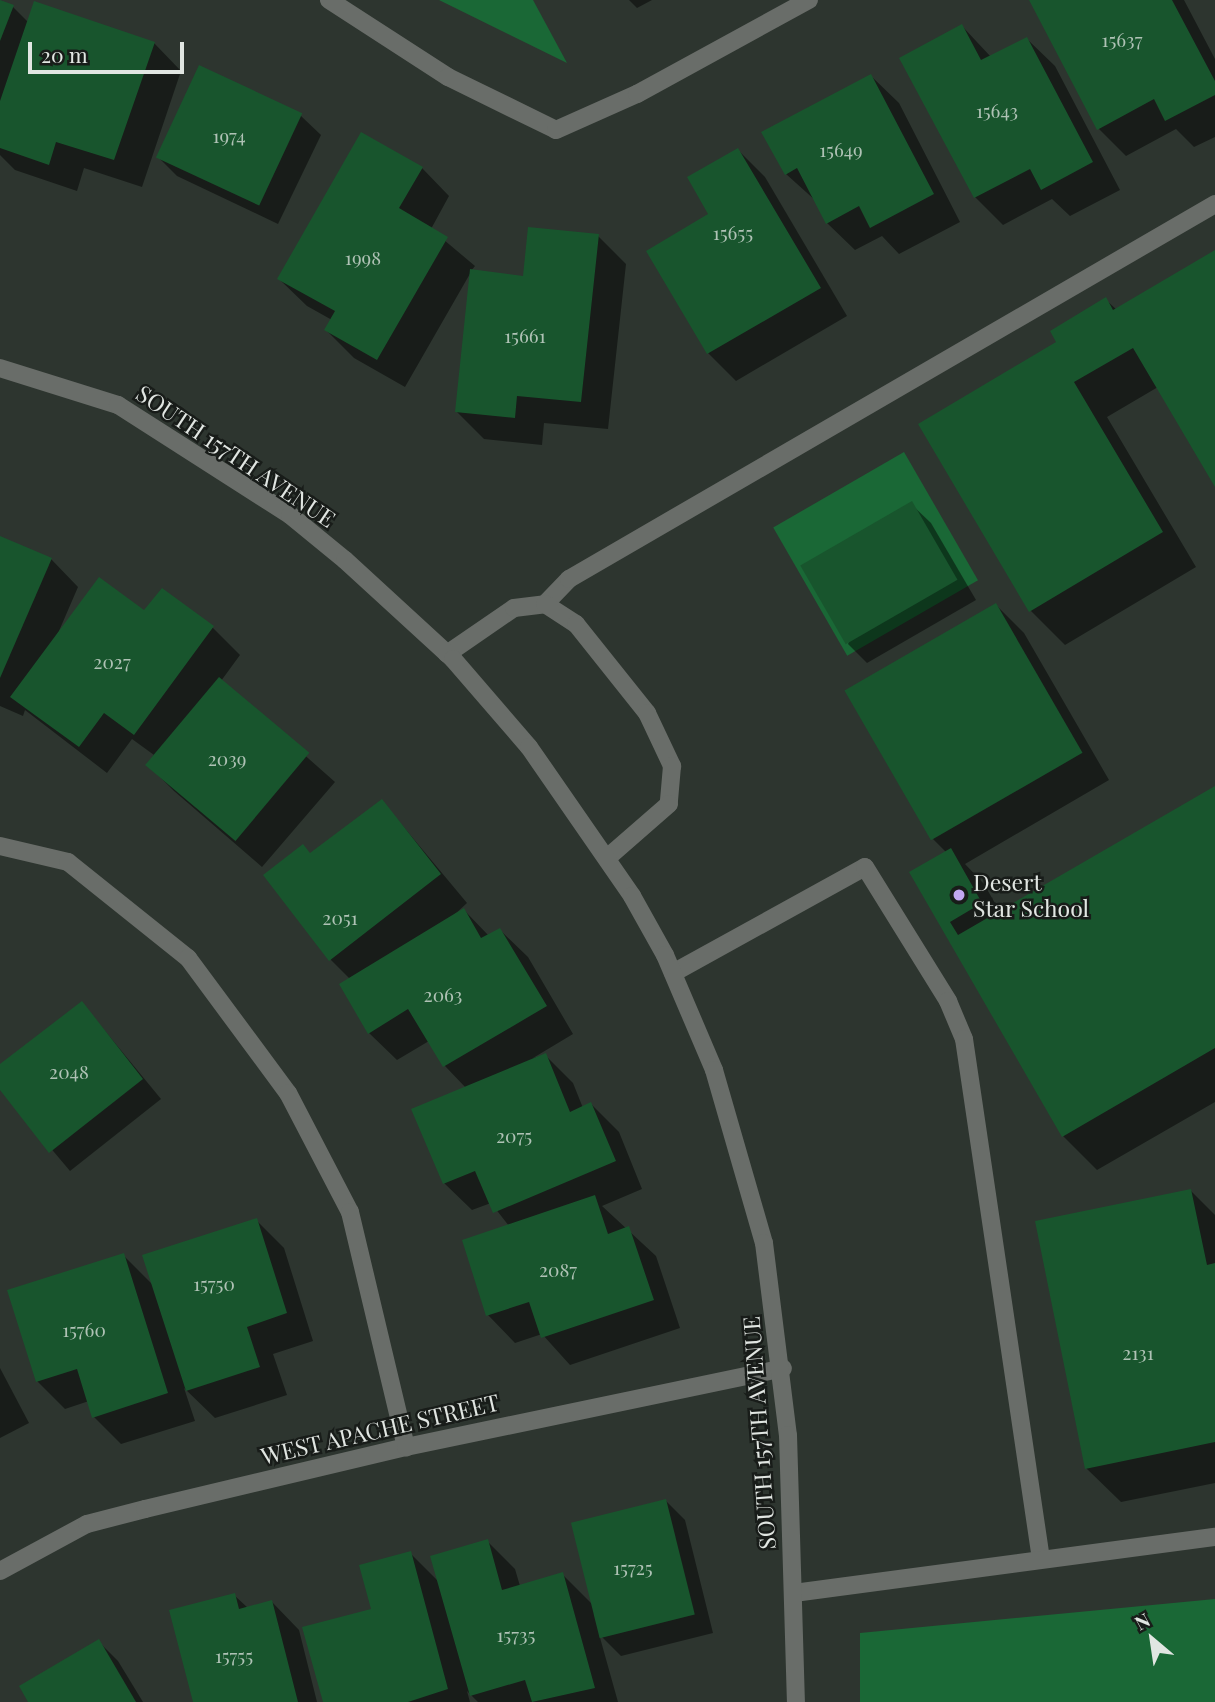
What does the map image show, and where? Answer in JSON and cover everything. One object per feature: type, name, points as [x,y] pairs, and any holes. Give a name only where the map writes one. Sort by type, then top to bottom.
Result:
[{"type":"street","points":[[329,0],[448,77],[556,130],[637,94],[809,0]]},
{"type":"street","points":[[447,654],[514,608],[545,604],[581,572],[1215,204]]},
{"type":"street","name":"SOUTH 157TH AVENUE","points":[[0,368],[118,405],[278,508],[397,604],[447,654],[529,747],[607,858],[673,972],[734,1128],[764,1243],[783,1368],[794,1593],[796,1702]]},
{"type":"street","points":[[545,604],[576,624],[648,713],[673,766],[669,804],[607,858]]},
{"type":"street","points":[[0,846],[68,862],[188,958],[288,1093],[350,1212],[406,1447]]},
{"type":"street","points":[[673,972],[865,867],[948,1000],[964,1040],[1041,1559]]},
{"type":"street","name":"WEST APACHE STREET","points":[[0,1571],[87,1524],[406,1447],[783,1368]]},
{"type":"street","points":[[794,1593],[1215,1537]]},
{"type":"green space","points":[[439,0],[533,0],[567,63]]},
{"type":"green space","points":[[904,452],[978,580],[847,656],[773,528]]},
{"type":"green space","points":[[1215,1599],[1215,1702],[860,1702],[860,1633]]},
{"type":"building","points":[[0,0],[14,5],[0,41]]},
{"type":"building","points":[[1029,0],[1172,0],[1215,81],[1215,95],[1165,121],[1154,99],[1097,130]]},
{"type":"building","points":[[34,1],[155,42],[114,160],[56,142],[49,165],[0,148],[0,101]]},
{"type":"building","points":[[962,24],[981,60],[1027,37],[1093,162],[1041,190],[1030,169],[974,198],[899,58]]},
{"type":"building","points":[[199,65],[302,113],[259,206],[156,157]]},
{"type":"building","points":[[871,74],[934,194],[870,228],[859,206],[826,224],[797,168],[785,175],[761,132]]},
{"type":"building","points":[[361,132],[423,167],[399,208],[448,237],[377,360],[324,330],[335,311],[277,279]]},
{"type":"building","points":[[738,148],[821,288],[707,354],[646,251],[708,214],[687,177]]},
{"type":"building","points":[[528,227],[599,234],[581,402],[517,396],[515,418],[455,412],[470,269],[523,276]]},
{"type":"building","points":[[1215,250],[1215,487],[1133,348],[1074,382],[1163,532],[1029,612],[918,424],[1056,342],[1050,331],[1106,297],[1113,310]]},
{"type":"building","points":[[912,501],[958,580],[846,644],[800,566]]},
{"type":"building","points":[[0,536],[52,558],[0,678]]},
{"type":"building","points":[[99,577],[144,610],[162,588],[214,626],[134,735],[104,713],[79,747],[10,697]]},
{"type":"building","points":[[996,603],[1082,753],[931,840],[844,690]]},
{"type":"building","points":[[219,677],[309,753],[235,841],[145,765]]},
{"type":"building","points":[[1215,786],[1215,1048],[1062,1137],[909,872],[951,848],[982,903],[950,922],[958,935]]},
{"type":"building","points":[[382,799],[441,874],[329,961],[263,875],[303,844],[310,853]]},
{"type":"building","points":[[464,908],[481,938],[500,928],[547,1006],[443,1067],[408,1009],[368,1034],[339,984]]},
{"type":"building","points":[[82,1001],[143,1079],[49,1153],[0,1090],[0,1064]]},
{"type":"building","points":[[546,1053],[570,1112],[591,1102],[616,1161],[493,1213],[475,1171],[443,1184],[411,1109]]},
{"type":"building","points":[[1191,1189],[1207,1265],[1215,1263],[1215,1442],[1085,1469],[1035,1221]]},
{"type":"building","points":[[595,1195],[608,1234],[629,1226],[654,1300],[541,1338],[529,1302],[486,1316],[462,1240]]},
{"type":"building","points":[[257,1218],[287,1313],[247,1327],[260,1367],[186,1391],[142,1255]]},
{"type":"building","points":[[124,1253],[168,1393],[92,1418],[77,1369],[36,1382],[7,1290]]},
{"type":"building","points":[[666,1499],[695,1614],[600,1638],[571,1523]]},
{"type":"building","points":[[488,1539],[502,1590],[563,1572],[595,1688],[532,1702],[525,1680],[470,1696],[430,1556]]},
{"type":"building","points":[[411,1551],[448,1689],[408,1702],[323,1702],[302,1627],[371,1609],[359,1565]]},
{"type":"building","points":[[235,1593],[239,1609],[272,1600],[298,1702],[193,1702],[169,1610]]},
{"type":"building","points":[[99,1639],[136,1702],[28,1702],[19,1686]]},
{"type":"place","name":"Desert Star School","points":[[959,895]]}]
